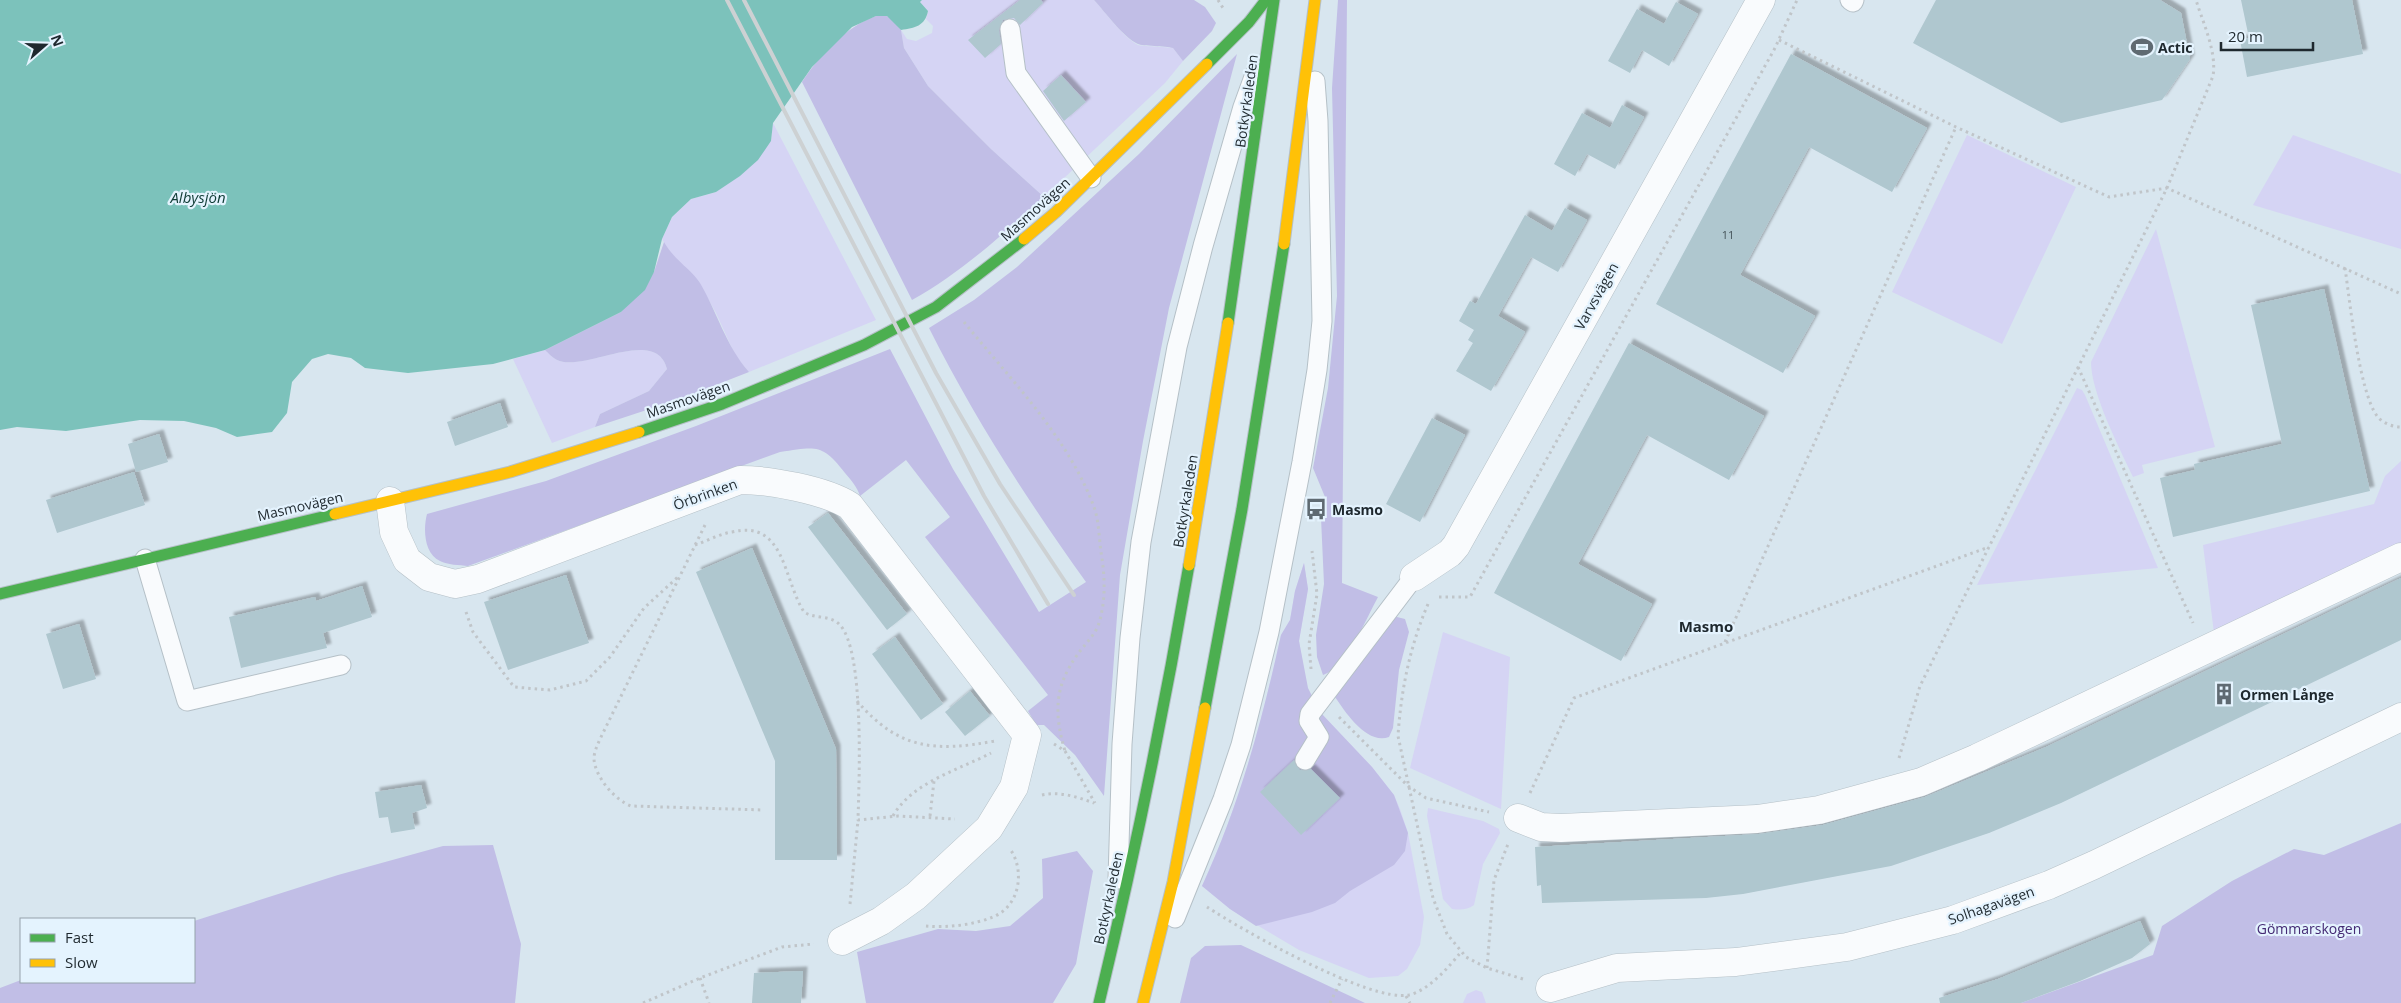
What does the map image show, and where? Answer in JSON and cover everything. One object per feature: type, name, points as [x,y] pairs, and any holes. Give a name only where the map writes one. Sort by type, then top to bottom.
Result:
[{"type":"main road","name":"Masmovägen","points":[[0,594],[510,472],[604,444],[722,404],[864,345],[945,300],[1006,256],[1091,178],[1242,28],[1266,0]]},
{"type":"main road","name":"Botkyrkaleden","points":[[1099,1003],[1179,628],[1221,372],[1272,26],[1274,0]]},
{"type":"main road","points":[[1143,1003],[1176,860],[1236,547],[1288,222],[1315,0]]},
{"type":"street","name":"Varvsvägen","points":[[1414,577],[1450,553],[1456,546],[1761,0]]},
{"type":"street","name":"Örbrinken","points":[[390,501],[394,532],[406,560],[429,577],[455,584],[478,579],[740,480],[758,480],[836,497],[850,506],[1028,735]]},
{"type":"street","points":[[1518,818],[1541,827],[1562,828],[1757,819],[1819,810],[1921,782],[1977,758],[2401,557]]},
{"type":"street","name":"Solhagavägen","points":[[1550,988],[1617,968],[1736,962],[1847,947],[1953,920],[2049,885],[2094,865],[2401,717]]},
{"type":"street","points":[[842,941],[881,921],[916,896],[989,828],[1014,787],[1028,735]]},
{"type":"lane","points":[[1850,0],[1853,2],[1854,0]]},
{"type":"lane","points":[[1115,934],[1122,744],[1130,638],[1141,542],[1158,443],[1177,347],[1201,255],[1243,107],[1272,26]]},
{"type":"lane","points":[[1010,29],[1016,73],[1091,178]]},
{"type":"lane","points":[[1150,976],[1223,799],[1241,745],[1269,632],[1302,462],[1317,370],[1322,321],[1318,121],[1311,37]]},
{"type":"lane","points":[[145,559],[187,701],[341,665]]},
{"type":"lane","points":[[1305,760],[1319,737],[1309,721],[1310,714],[1414,577]]},
{"type":"path","points":[[1218,0],[1221,6]]},
{"type":"path","points":[[1550,988],[1487,968],[1461,952],[1447,934],[1433,898],[1398,736],[1399,714],[1410,654],[1431,596],[1470,597],[1779,40],[1797,0]]},
{"type":"path","points":[[1893,790],[1901,744],[1920,686],[2167,188],[2213,76],[2214,67],[2211,50],[2196,0]]},
{"type":"path","points":[[1779,40],[1956,127],[2109,197],[2167,188],[2401,294]]},
{"type":"path","points":[[1725,643],[1956,127]]},
{"type":"path","points":[[2345,268],[2368,396],[2378,416],[2385,422],[2401,427]]},
{"type":"path","points":[[945,300],[1048,426],[1080,477],[1094,509],[1103,567],[1104,602],[1098,626],[1073,660],[1058,697],[1056,709],[1065,751],[1094,803]]},
{"type":"path","points":[[2078,367],[2205,650]]},
{"type":"path","points":[[698,496],[706,515],[705,525],[600,739],[595,751],[595,767],[617,797],[631,806],[764,810]]},
{"type":"path","points":[[643,1003],[700,978],[782,947],[842,941],[849,913],[858,820],[860,729],[850,643],[844,630],[834,620],[810,616],[804,612],[772,540],[759,532],[747,530],[732,531],[695,545]]},
{"type":"path","points":[[1311,543],[1317,594],[1309,644],[1311,670],[1323,696],[1346,726],[1408,786],[1426,798],[1518,818]]},
{"type":"path","points":[[1487,968],[1494,880],[1518,818],[1574,698],[1990,546]]},
{"type":"path","points":[[455,584],[473,632],[514,687],[550,690],[586,681],[610,657],[644,608],[681,574]]},
{"type":"path","points":[[857,700],[868,714],[890,732],[925,746],[967,746],[1028,735],[1045,738],[1065,751]]},
{"type":"path","points":[[892,816],[899,805],[908,797],[934,781],[1028,735]]},
{"type":"path","points":[[930,816],[934,781]]},
{"type":"path","points":[[1051,793],[1073,796],[1100,807]]},
{"type":"path","points":[[858,820],[892,816],[930,816],[962,820],[989,828],[1000,835],[1016,858],[1020,878],[1014,898],[997,916],[975,923],[934,927],[881,921]]},
{"type":"path","points":[[1200,903],[1239,928],[1342,979],[1376,993],[1406,996],[1417,992],[1447,970],[1461,952]]},
{"type":"path","points":[[700,978],[709,1003]]},
{"type":"path","points":[[1330,1003],[1342,979]]},
{"type":"path","points":[[1406,996],[1410,1003]]},
{"type":"shaded area","points":[[922,0],[1094,0],[1133,42],[1138,45],[1173,48],[1183,61],[1165,83],[1044,197],[991,149],[928,86],[904,48],[901,30],[907,39],[916,41],[932,33],[933,26],[926,19],[928,11],[920,2]]},
{"type":"shaded area","points":[[773,123],[876,320],[749,372],[736,357],[716,313],[698,281],[672,256],[662,239],[672,217],[691,199],[716,192],[771,141]]},
{"type":"shaded area","points":[[1967,135],[2076,187],[2002,344],[1892,292]]},
{"type":"shaded area","points":[[2293,135],[2401,174],[2401,249],[2253,205]]},
{"type":"shaded area","points":[[2156,229],[2215,447],[2142,465],[2144,473],[2133,477],[2101,404],[2092,375],[2091,362]]},
{"type":"shaded area","points":[[545,350],[557,360],[569,362],[584,361],[634,350],[649,351],[660,357],[667,369],[649,391],[600,414],[595,427],[552,443],[513,359]]},
{"type":"shaded area","points":[[2077,388],[2082,390],[2085,395],[2158,568],[1977,585]]},
{"type":"shaded area","points":[[2401,461],[2401,544],[2214,633],[2203,545],[2374,504],[2385,476]]},
{"type":"shaded area","points":[[1304,563],[1308,589],[1299,641],[1307,688],[1320,712],[1372,767],[1394,795],[1408,833],[1424,917],[1420,945],[1407,969],[1398,976],[1369,978],[1299,950],[1230,909],[1202,886],[1227,825],[1248,763],[1266,700],[1281,635],[1290,620],[1295,591]]},
{"type":"shaded area","points":[[1443,632],[1510,657],[1501,809],[1410,768]]},
{"type":"shaded area","points":[[1428,808],[1483,821],[1499,829],[1500,833],[1483,864],[1474,905],[1469,908],[1452,909],[1443,899],[1427,816]]},
{"type":"shaded area","points":[[1476,990],[1482,992],[1486,1003],[1463,1003],[1467,994]]},
{"type":"green space","points":[[1094,0],[1194,0],[1205,7],[1216,23],[1212,31],[1183,61],[1173,48],[1140,45],[1132,41]]},
{"type":"green space","points":[[1338,0],[1347,0],[1342,583],[1378,597],[1348,652],[1332,670],[1323,675],[1317,657],[1316,635],[1324,584],[1321,518],[1325,497],[1313,468],[1328,388],[1337,296],[1332,88]]},
{"type":"green space","points":[[876,16],[887,16],[894,21],[901,30],[904,48],[928,86],[991,149],[1044,197],[997,239],[948,278],[912,300],[802,82],[834,43],[854,27]]},
{"type":"green space","points":[[1237,54],[1169,308],[1143,441],[1120,575],[1104,796],[1075,755],[1044,725],[1036,725],[1028,711],[1048,695],[925,537],[950,517],[906,460],[860,496],[856,487],[837,463],[824,452],[817,449],[802,449],[780,452],[468,566],[443,562],[435,558],[431,553],[425,534],[427,514],[546,481],[696,426],[890,349],[953,469],[1039,612],[1086,582],[1043,521],[983,427],[929,328],[974,300],[1017,267],[1139,154]]},
{"type":"green space","points":[[664,242],[700,283],[734,351],[749,372],[680,399],[595,427],[600,414],[649,391],[667,369],[660,357],[649,351],[634,350],[584,361],[569,362],[557,360],[545,350],[621,312],[654,272]]},
{"type":"green space","points":[[1304,563],[1308,589],[1299,641],[1308,688],[1320,712],[1372,767],[1394,795],[1408,833],[1405,851],[1394,865],[1350,891],[1335,903],[1312,912],[1256,926],[1230,909],[1202,886],[1227,825],[1248,763],[1266,700],[1281,635],[1290,620],[1295,591]]},
{"type":"green space","points":[[1393,616],[1405,619],[1409,632],[1399,670],[1393,728],[1389,737],[1381,738],[1365,732],[1358,726],[1335,697]]},
{"type":"green space","name":"Gömmarskogen","points":[[2401,823],[2401,1003],[2021,1003],[2153,955],[2162,926],[2232,881],[2294,849],[2324,855]]},
{"type":"green space","points":[[493,845],[521,944],[515,1003],[0,1003],[0,988],[20,980],[20,983],[195,983],[195,921],[338,875],[443,846]]},
{"type":"green space","points":[[1077,851],[1093,871],[1076,964],[1053,1003],[866,1003],[857,952],[938,929],[976,931],[1010,926],[1043,898],[1042,859]]},
{"type":"green space","points":[[1241,945],[1365,1003],[1180,1003],[1191,958],[1205,946]]},
{"type":"water","name":"Albysjön","points":[[0,0],[922,0],[920,2],[928,11],[922,23],[911,28],[901,30],[887,16],[876,16],[852,27],[812,67],[773,123],[771,141],[758,160],[740,176],[716,192],[691,199],[672,217],[662,239],[654,272],[645,290],[621,312],[545,350],[493,364],[408,373],[365,368],[351,358],[328,354],[312,359],[292,382],[287,413],[272,432],[237,437],[216,428],[184,421],[140,420],[66,431],[17,427],[0,430]]},
{"type":"building","points":[[1020,0],[1041,0],[1043,3],[1020,25],[1014,18],[1003,20],[999,30],[1001,44],[985,58],[968,40]]},
{"type":"building","points":[[1936,0],[2160,0],[2181,13],[2190,59],[2162,100],[2061,123],[1913,43]]},
{"type":"building","points":[[2241,0],[2352,0],[2363,54],[2247,77],[2240,40],[2249,38]]},
{"type":"building","points":[[1676,2],[1698,14],[1669,66],[1642,50],[1630,73],[1608,61],[1637,9],[1664,24]]},
{"type":"building","points":[[1791,54],[1927,128],[1892,192],[1809,147],[1740,275],[1815,316],[1783,373],[1656,304]]},
{"type":"building","points":[[1061,75],[1086,102],[1064,121],[1043,91]]},
{"type":"building","points":[[1622,105],[1644,117],[1615,169],[1587,154],[1575,176],[1554,164],[1582,113],[1610,128]]},
{"type":"building","points":[[1565,208],[1587,220],[1558,272],[1531,257],[1498,316],[1525,332],[1491,391],[1456,371],[1473,343],[1468,340],[1474,330],[1459,321],[1470,301],[1476,304],[1525,215],[1552,231]]},
{"type":"building","points":[[2324,289],[2370,491],[2173,537],[2160,478],[2195,470],[2194,464],[2282,444],[2251,305]]},
{"type":"building","points":[[1629,343],[1764,416],[1729,480],[1647,435],[1578,564],[1652,604],[1621,661],[1494,593]]},
{"type":"building","points":[[500,403],[508,427],[455,446],[447,422]]},
{"type":"building","points":[[1432,418],[1465,435],[1420,522],[1386,504]]},
{"type":"building","points":[[159,434],[168,462],[136,472],[128,444]]},
{"type":"building","points":[[134,472],[145,505],[57,533],[46,500]]},
{"type":"building","points":[[828,513],[907,614],[887,630],[808,527]]},
{"type":"building","points":[[752,548],[836,749],[837,860],[775,860],[775,761],[696,572]]},
{"type":"building","points":[[566,575],[589,643],[508,670],[484,602]]},
{"type":"building","name":"Ormen Långe","points":[[2401,578],[2401,640],[2061,803],[1989,833],[1891,866],[1743,894],[1706,898],[1542,903],[1541,885],[1537,886],[1535,847],[1759,834],[1823,825],[1925,797],[2046,747]]},
{"type":"building","points":[[362,586],[372,617],[323,633],[327,648],[241,668],[229,617],[315,597],[316,601]]},
{"type":"building","points":[[79,624],[96,679],[63,689],[46,634]]},
{"type":"building","points":[[895,637],[943,704],[921,720],[872,654]]},
{"type":"building","points":[[970,691],[990,716],[965,736],[945,712]]},
{"type":"building","points":[[1294,760],[1300,770],[1311,769],[1340,798],[1301,835],[1260,792]]},
{"type":"building","points":[[421,785],[427,808],[412,813],[415,829],[391,833],[388,817],[379,818],[375,792]]},
{"type":"building","points":[[2140,921],[2150,944],[2132,958],[2080,981],[2021,1003],[1940,1003],[1939,998],[1998,979]]},
{"type":"building","points":[[803,971],[801,1003],[752,1003],[754,973]]},
{"type":"railway","points":[[727,0],[984,496],[1048,604]]},
{"type":"railway","points":[[744,0],[936,373],[1000,484],[1074,595]]},
{"type":"traffic: fast","points":[[1207,64],[1249,22],[1266,0]]},
{"type":"traffic: fast","points":[[1228,323],[1274,0]]},
{"type":"traffic: fast","points":[[639,432],[722,404],[864,345],[936,307],[1024,239]]},
{"type":"traffic: fast","points":[[1205,708],[1242,509],[1284,244]]},
{"type":"traffic: fast","points":[[0,594],[335,514]]},
{"type":"traffic: fast","points":[[1099,1003],[1148,785],[1189,565]]},
{"type":"traffic: slow","points":[[1284,244],[1315,0]]},
{"type":"traffic: slow","points":[[1024,239],[1056,212],[1207,64]]},
{"type":"traffic: slow","points":[[1189,565],[1228,323]]},
{"type":"traffic: slow","points":[[335,514],[510,472],[639,432]]},
{"type":"traffic: slow","points":[[1143,1003],[1173,882],[1205,708]]},
{"type":"place","name":"Actic","points":[[2142,47]]},
{"type":"place","name":"Masmo","points":[[1316,509]]},
{"type":"place","name":"Ormen Långe","points":[[2224,694]]},
{"type":"district","name":"Masmo","points":[[1706,626]]}]
